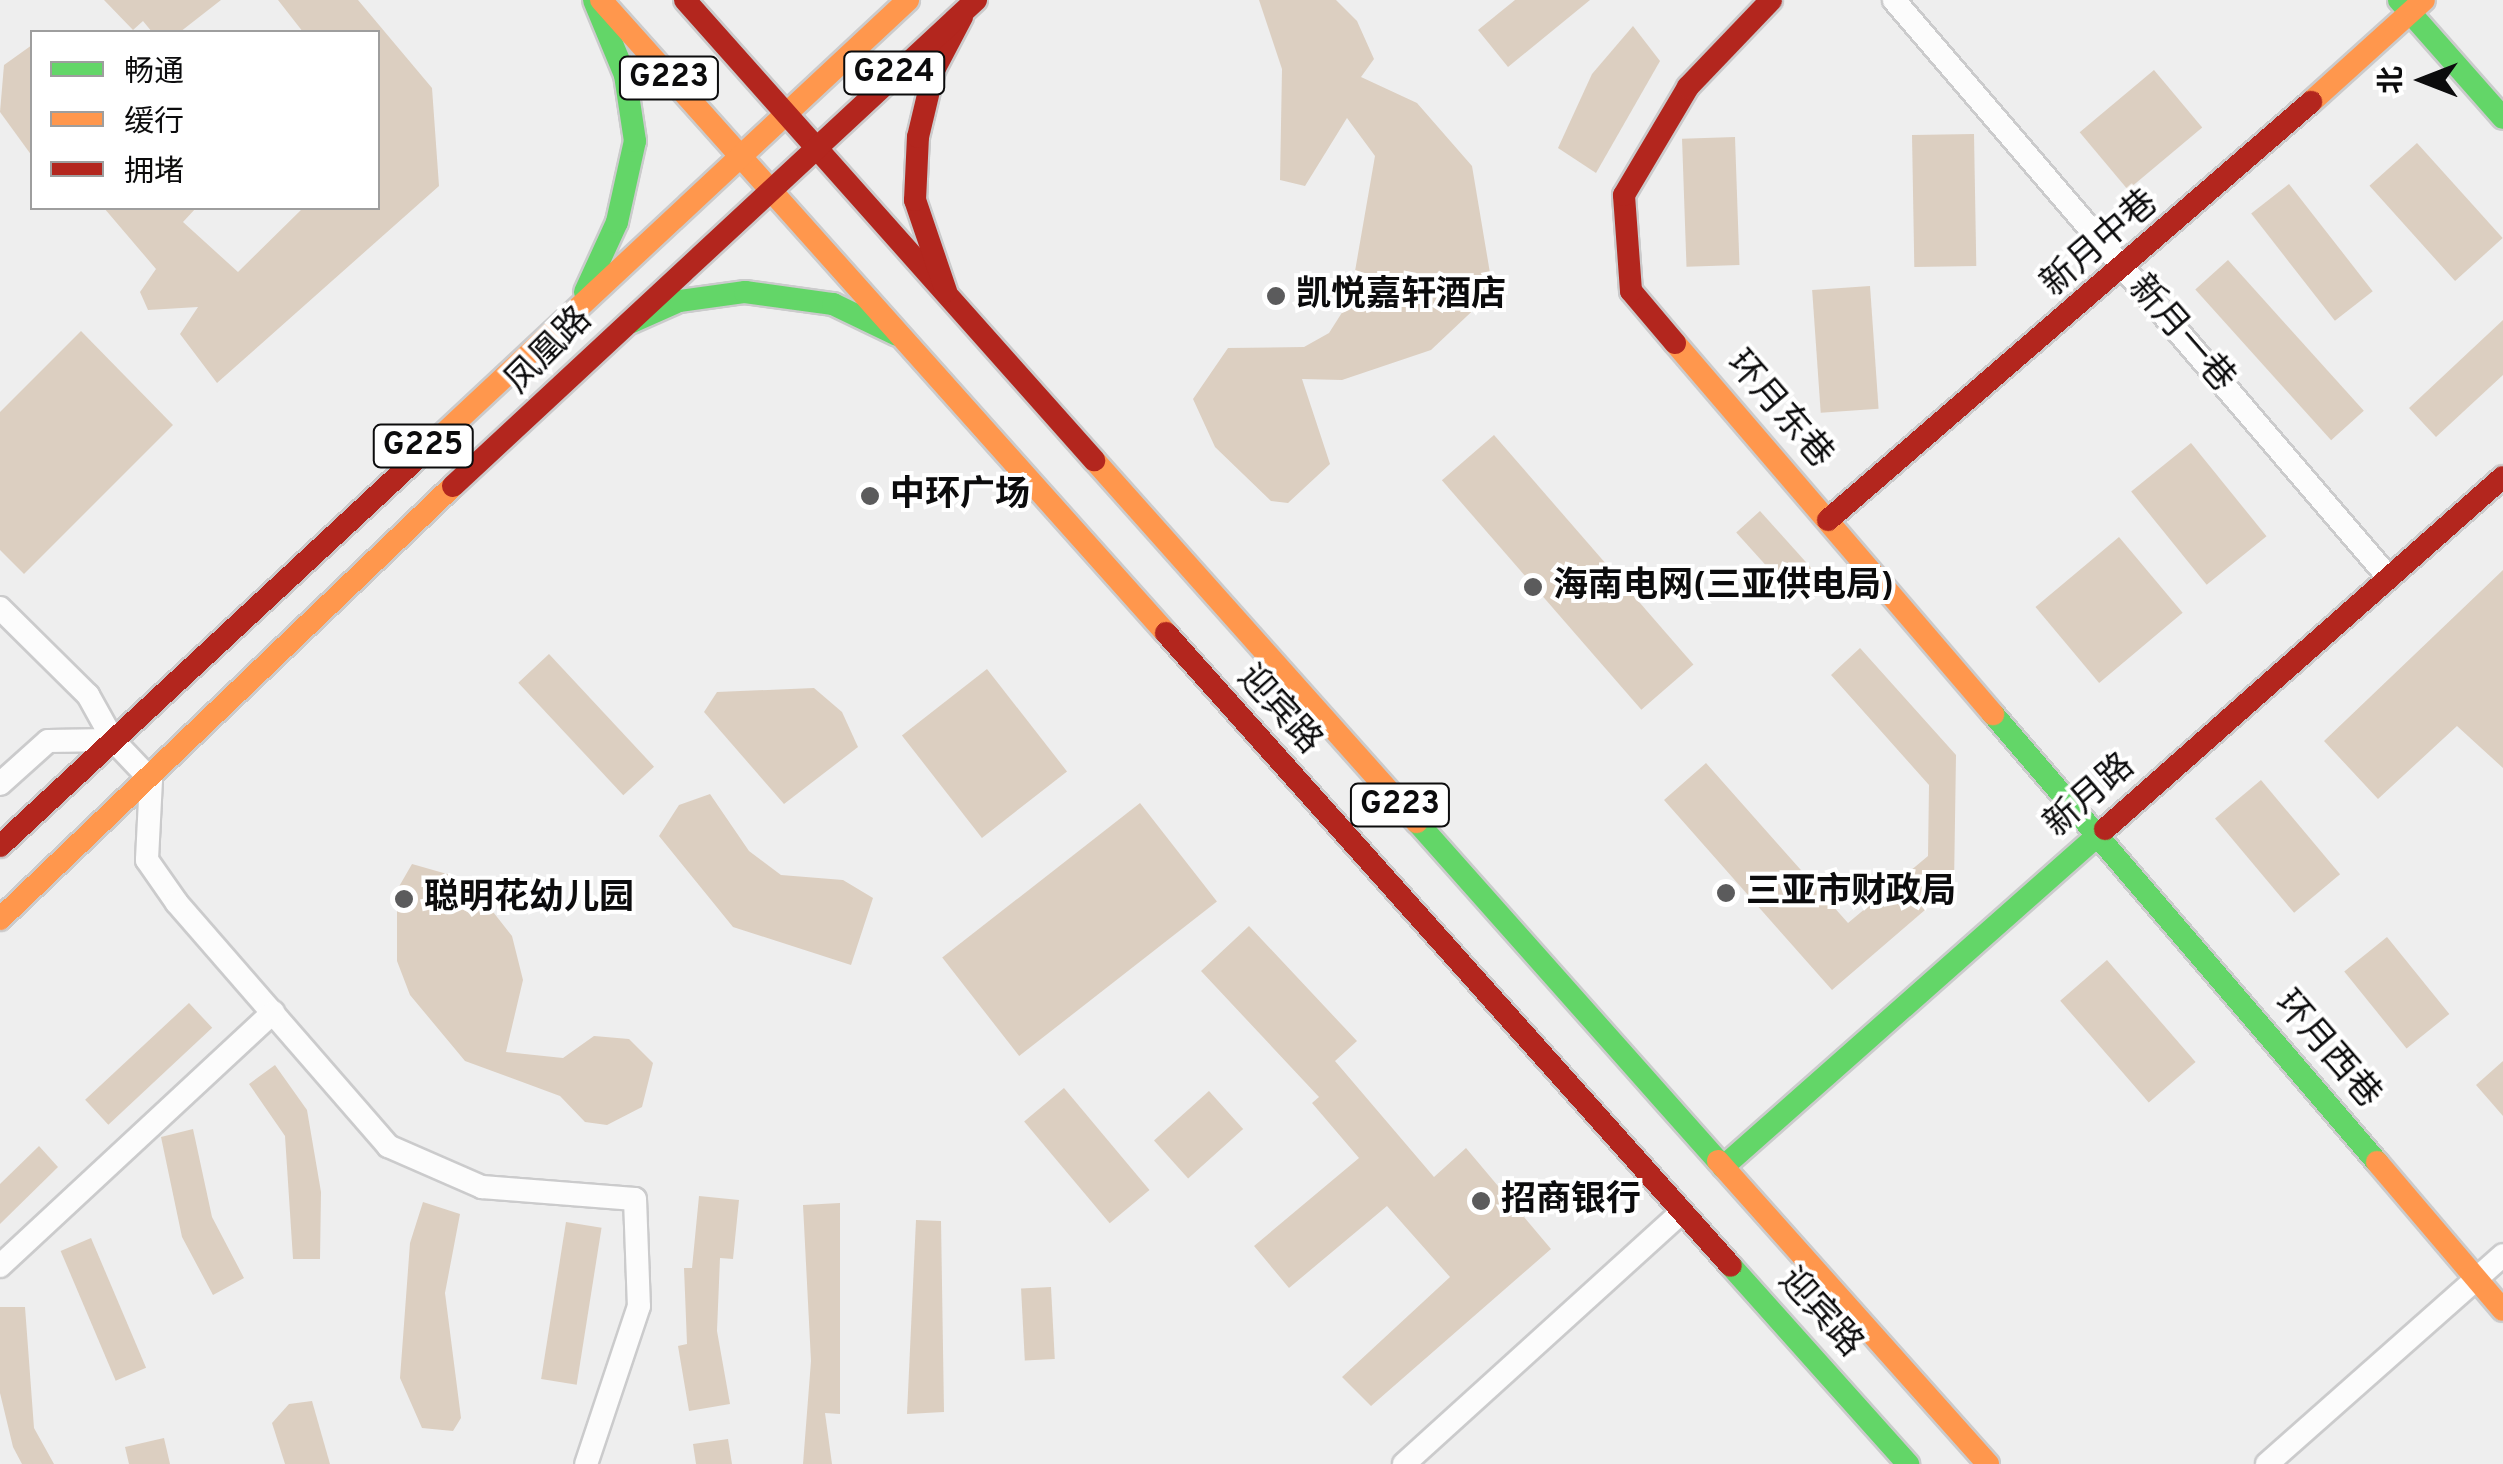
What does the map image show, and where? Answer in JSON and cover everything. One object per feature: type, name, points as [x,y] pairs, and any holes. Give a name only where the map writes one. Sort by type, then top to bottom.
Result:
[{"type":"main road","name":"迎宾路","points":[[598,0],[1908,1464]]},
{"type":"main road","points":[[585,292],[617,222],[634,141],[625,75],[598,0]]},
{"type":"main road","name":"迎宾路","points":[[685,0],[1988,1464]]},
{"type":"main road","name":"凤凰路","points":[[0,846],[585,292],[908,0]]},
{"type":"main road","name":"环月东巷","points":[[1772,0],[1688,87],[1624,194],[1623,261],[1631,291],[2097,836]]},
{"type":"main road","points":[[948,296],[915,200],[918,137],[934,70],[972,4]]},
{"type":"main road","name":"凤凰路","points":[[0,918],[151,780],[765,188],[972,4]]},
{"type":"main road","points":[[2411,4],[2503,118]]},
{"type":"main road","name":"新月中巷","points":[[1828,520],[2126,270],[2411,4]]},
{"type":"main road","points":[[622,327],[679,301],[745,292],[834,304],[897,336]]},
{"type":"main road","name":"新月路","points":[[1722,1166],[2503,477]]},
{"type":"main road","name":"环月西巷","points":[[2097,836],[2503,1310]]},
{"type":"street","name":"新月一巷","points":[[1894,0],[2389,578]]},
{"type":"street","points":[[0,608],[88,695],[112,740],[151,780],[148,860],[388,1146],[482,1186],[635,1199],[639,1306],[586,1464]]},
{"type":"street","points":[[0,784],[48,741],[112,740]]},
{"type":"street","points":[[0,1266],[273,1012]]},
{"type":"street","points":[[1404,1464],[1682,1212]]},
{"type":"street","points":[[2267,1464],[2503,1255]]},
{"type":"building","points":[[104,0],[221,0],[183,30],[150,30],[143,21],[133,30]]},
{"type":"building","points":[[278,0],[358,0],[432,88],[439,186],[217,383],[180,334],[198,307],[148,310],[140,292],[156,269],[106,210],[194,210],[183,222],[238,272],[301,210],[380,210],[380,30],[301,30]]},
{"type":"building","points":[[1259,0],[1336,0],[1357,21],[1374,59],[1361,77],[1417,103],[1472,166],[1490,273],[1484,300],[1431,350],[1342,380],[1302,379],[1330,464],[1288,503],[1271,501],[1215,447],[1193,399],[1228,348],[1304,347],[1329,333],[1350,300],[1375,156],[1347,118],[1305,186],[1280,180],[1282,69]]},
{"type":"building","points":[[1515,0],[1590,0],[1508,67],[1478,30]]},
{"type":"building","points":[[1633,26],[1660,61],[1596,173],[1558,148],[1592,74]]},
{"type":"building","points":[[30,46],[30,153],[0,112],[4,65]]},
{"type":"building","points":[[2154,70],[2202,127],[2128,190],[2080,132]]},
{"type":"building","points":[[1974,134],[1976,266],[1914,267],[1912,135]]},
{"type":"building","points":[[1735,137],[1739,265],[1686,267],[1682,139]]},
{"type":"building","points":[[2417,143],[2503,238],[2455,281],[2369,186]]},
{"type":"building","points":[[2289,184],[2373,291],[2335,321],[2251,214]]},
{"type":"building","points":[[2228,260],[2364,411],[2331,440],[2195,289]]},
{"type":"building","points":[[1870,286],[1879,409],[1821,413],[1812,290]]},
{"type":"building","points":[[2503,320],[2503,375],[2436,437],[2409,408]]},
{"type":"building","points":[[81,331],[173,425],[24,574],[0,550],[0,412]]},
{"type":"building","points":[[1494,435],[1693,664],[1641,710],[1442,480]]},
{"type":"building","points":[[2191,443],[2267,536],[2207,585],[2131,491]]},
{"type":"building","points":[[1760,511],[1818,575],[1794,596],[1736,532]]},
{"type":"building","points":[[2119,537],[2183,613],[2099,683],[2036,607]]},
{"type":"building","points":[[2503,570],[2503,768],[2457,726],[2378,799],[2324,741]]},
{"type":"building","points":[[1860,648],[1956,755],[1954,885],[1832,990],[1664,800],[1706,763],[1848,923],[1928,856],[1929,785],[1831,675]]},
{"type":"building","points":[[549,654],[654,767],[623,795],[518,683]]},
{"type":"building","points":[[987,669],[1067,771],[982,838],[902,735]]},
{"type":"building","points":[[814,688],[842,712],[858,747],[784,804],[704,712],[717,692]]},
{"type":"building","points":[[2261,780],[2340,874],[2294,913],[2215,819]]},
{"type":"building","points":[[710,794],[749,851],[781,875],[843,880],[873,898],[851,965],[733,927],[659,836],[679,805]]},
{"type":"building","points":[[1140,803],[1217,902],[1019,1056],[942,958]]},
{"type":"building","points":[[412,864],[468,880],[512,936],[523,980],[506,1052],[563,1058],[594,1036],[629,1039],[653,1063],[642,1107],[607,1125],[585,1122],[560,1096],[465,1061],[410,995],[397,961],[397,890]]},
{"type":"building","points":[[1249,926],[1357,1041],[1335,1061],[1434,1177],[1466,1148],[1551,1249],[1371,1406],[1342,1377],[1450,1277],[1387,1206],[1289,1288],[1254,1246],[1359,1158],[1312,1103],[1319,1097],[1201,971]]},
{"type":"building","points":[[2387,937],[2449,1014],[2407,1049],[2344,972]]},
{"type":"building","points":[[2107,960],[2196,1062],[2149,1103],[2060,1001]]},
{"type":"building","points":[[189,1003],[212,1028],[108,1125],[85,1100]]},
{"type":"building","points":[[2503,1061],[2503,1116],[2476,1085]]},
{"type":"building","points":[[275,1065],[307,1110],[321,1192],[320,1259],[293,1259],[285,1136],[249,1084]]},
{"type":"building","points":[[1064,1088],[1149,1190],[1110,1223],[1024,1121]]},
{"type":"building","points":[[1209,1091],[1243,1129],[1188,1178],[1154,1141]]},
{"type":"building","points":[[193,1129],[212,1217],[244,1278],[213,1295],[182,1237],[161,1137]]},
{"type":"building","points":[[39,1146],[58,1167],[0,1224],[0,1184]]},
{"type":"building","points":[[699,1196],[739,1200],[733,1259],[720,1258],[717,1331],[730,1404],[689,1411],[678,1346],[687,1344],[684,1268],[692,1268]]},
{"type":"building","points":[[423,1202],[460,1214],[445,1293],[461,1418],[453,1431],[422,1428],[400,1378],[410,1243]]},
{"type":"building","points":[[840,1203],[840,1414],[825,1413],[832,1464],[803,1464],[811,1361],[803,1205]]},
{"type":"building","points":[[916,1220],[941,1221],[944,1412],[907,1414]]},
{"type":"building","points":[[566,1222],[602,1228],[577,1385],[541,1379]]},
{"type":"building","points":[[91,1238],[146,1368],[116,1381],[61,1251]]},
{"type":"building","points":[[1051,1287],[1055,1359],[1025,1360],[1021,1289]]},
{"type":"building","points":[[0,1307],[25,1307],[34,1428],[54,1464],[22,1464],[13,1447],[0,1393]]},
{"type":"building","points":[[312,1401],[330,1464],[285,1464],[272,1423],[289,1404]]},
{"type":"building","points":[[164,1438],[170,1464],[129,1464],[125,1447]]},
{"type":"building","points":[[728,1439],[732,1464],[696,1464],[693,1444]]},
{"type":"traffic: fast","points":[[585,292],[617,222],[635,141],[625,75],[594,0]]},
{"type":"traffic: fast","points":[[2399,0],[2503,118]]},
{"type":"traffic: fast","points":[[632,322],[679,301],[745,292],[833,304],[897,335]]},
{"type":"traffic: fast","points":[[1993,714],[2377,1162]]},
{"type":"traffic: fast","points":[[1417,822],[1718,1161]]},
{"type":"traffic: fast","points":[[1723,1167],[2105,829]]},
{"type":"traffic: fast","points":[[1731,1266],[1908,1464]]},
{"type":"traffic: slow","points":[[601,0],[1166,633]]},
{"type":"traffic: slow","points":[[441,436],[908,0]]},
{"type":"traffic: slow","points":[[2311,102],[2424,0]]},
{"type":"traffic: slow","points":[[1675,343],[1993,714]]},
{"type":"traffic: slow","points":[[1094,460],[1417,822]]},
{"type":"traffic: slow","points":[[0,919],[453,486]]},
{"type":"traffic: slow","points":[[1718,1161],[1988,1464]]},
{"type":"traffic: slow","points":[[2377,1162],[2503,1310]]},
{"type":"traffic: jam","points":[[685,0],[1094,460]]},
{"type":"traffic: jam","points":[[453,486],[976,0]]},
{"type":"traffic: jam","points":[[1675,343],[1631,291],[1624,195],[1688,87],[1771,0]]},
{"type":"traffic: jam","points":[[946,291],[915,200],[918,137],[934,70],[962,17]]},
{"type":"traffic: jam","points":[[1828,520],[2311,102]]},
{"type":"traffic: jam","points":[[0,846],[441,436]]},
{"type":"traffic: jam","points":[[2105,829],[2503,477]]},
{"type":"traffic: jam","points":[[1166,633],[1731,1266]]},
{"type":"place","name":"凯悦嘉轩酒店","points":[[1276,296]]},
{"type":"place","name":"中环广场","points":[[870,496]]},
{"type":"place","name":"海南电网(三亚供电局)","points":[[1533,587]]},
{"type":"place","name":"三亚市财政局","points":[[1726,893]]},
{"type":"place","name":"聪明花幼儿园","points":[[404,899]]},
{"type":"place","name":"招商银行","points":[[1481,1201]]}]
